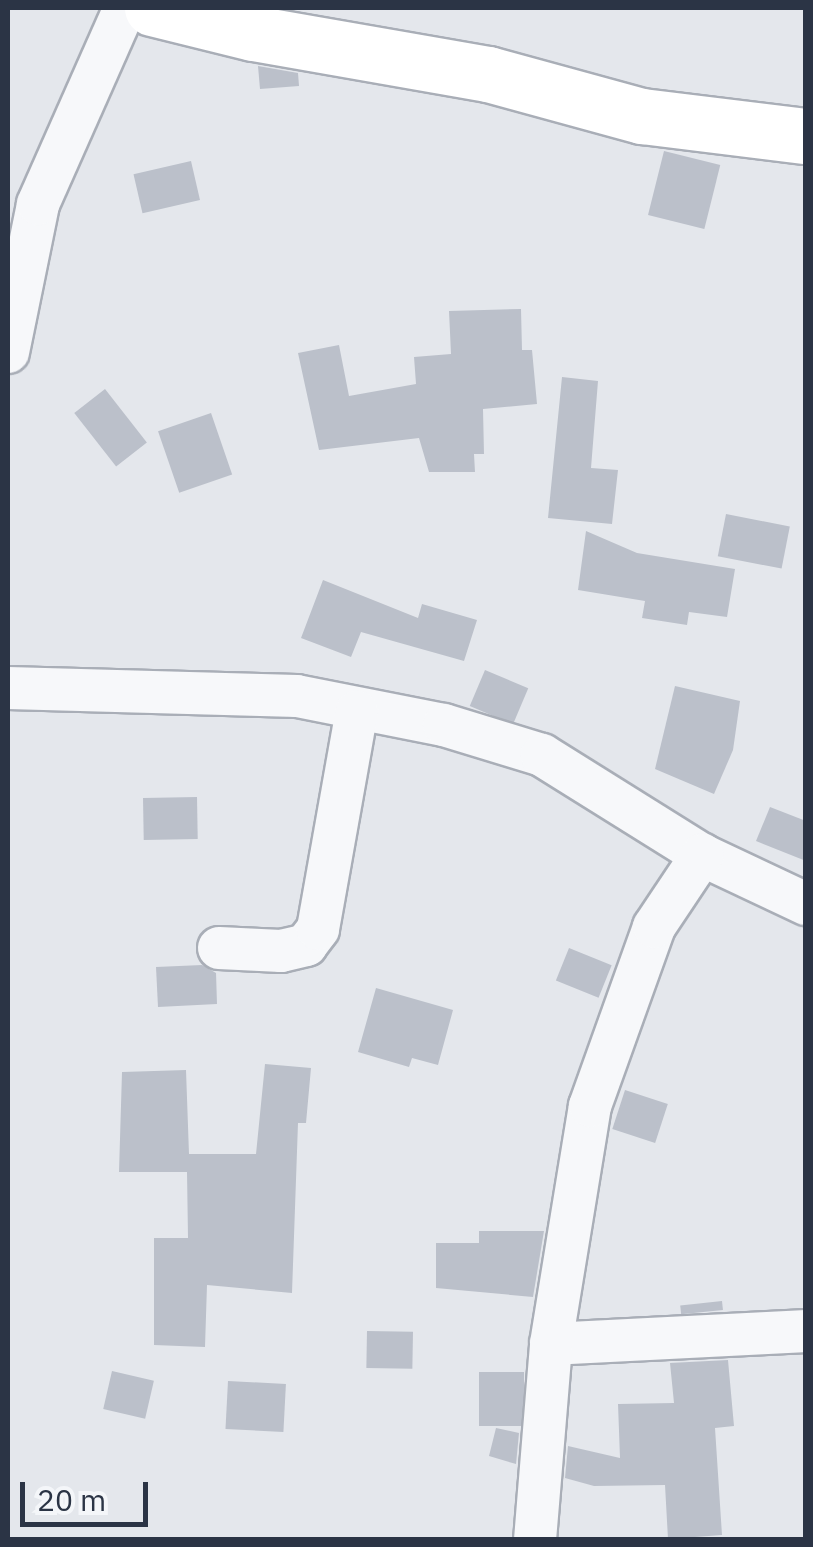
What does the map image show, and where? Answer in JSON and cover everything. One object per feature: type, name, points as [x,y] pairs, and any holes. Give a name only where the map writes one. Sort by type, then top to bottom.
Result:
[{"type":"street","points":[[8,352],[22,206],[125,8]]},
{"type":"street","points":[[152,8],[253,33],[488,74],[642,116],[806,136]]},
{"type":"street","points":[[8,688],[298,696],[357,711],[444,725],[542,755],[702,855],[806,904]]},
{"type":"street","points":[[219,948],[281,952],[306,945],[318,929],[357,711]]},
{"type":"street","points":[[535,1540],[551,1344],[590,1106],[654,927],[702,855]]},
{"type":"street","points":[[551,1344],[806,1331]]},
{"type":"building","points":[[258,66],[298,73],[299,86],[260,89]]},
{"type":"building","points":[[664,151],[720,165],[704,229],[648,215]]},
{"type":"building","points":[[191,161],[200,200],[143,213],[134,174]]},
{"type":"building","points":[[521,309],[522,350],[532,350],[537,404],[483,409],[484,454],[474,454],[475,472],[429,472],[419,438],[319,450],[298,353],[339,345],[349,396],[416,384],[414,357],[451,354],[449,311]]},
{"type":"building","points":[[562,377],[598,381],[591,468],[618,470],[612,524],[548,518]]},
{"type":"building","points":[[105,389],[147,443],[116,467],[74,413]]},
{"type":"building","points":[[211,413],[232,474],[179,493],[158,431]]},
{"type":"building","points":[[726,514],[790,526],[782,569],[718,556]]},
{"type":"building","points":[[586,531],[637,553],[735,569],[727,617],[689,612],[687,625],[642,618],[645,601],[578,590]]},
{"type":"building","points":[[323,580],[418,618],[422,604],[477,620],[464,661],[361,632],[351,657],[301,638]]},
{"type":"building","points":[[485,670],[528,688],[513,724],[470,706]]},
{"type":"building","points":[[675,686],[740,701],[733,750],[714,794],[655,769]]},
{"type":"building","points":[[197,797],[198,839],[144,840],[143,798]]},
{"type":"building","points":[[770,807],[806,821],[806,861],[756,841]]},
{"type":"building","points":[[569,948],[612,965],[599,998],[556,980]]},
{"type":"building","points":[[202,965],[216,973],[217,1004],[158,1007],[156,967]]},
{"type":"building","points":[[376,988],[453,1010],[438,1065],[412,1058],[409,1067],[358,1052]]},
{"type":"building","points":[[265,1064],[311,1068],[306,1123],[298,1123],[292,1293],[207,1285],[205,1347],[154,1345],[154,1238],[188,1238],[187,1172],[119,1172],[122,1072],[186,1070],[189,1154],[256,1154]]},
{"type":"building","points":[[625,1090],[668,1104],[655,1143],[612,1129]]},
{"type":"building","points":[[479,1231],[544,1231],[533,1297],[436,1288],[436,1243],[479,1243]]},
{"type":"building","points":[[722,1301],[723,1310],[681,1314],[680,1305]]},
{"type":"building","points":[[367,1331],[413,1332],[412,1369],[366,1368]]},
{"type":"building","points":[[728,1360],[734,1426],[715,1428],[722,1535],[668,1539],[665,1485],[594,1486],[565,1478],[568,1446],[620,1458],[618,1404],[674,1403],[670,1363]]},
{"type":"building","points":[[112,1371],[154,1381],[145,1419],[103,1409]]},
{"type":"building","points":[[479,1372],[524,1372],[524,1426],[479,1426]]},
{"type":"building","points":[[228,1381],[286,1384],[283,1432],[225,1429]]},
{"type":"building","points":[[496,1428],[519,1433],[516,1464],[489,1456]]}]
